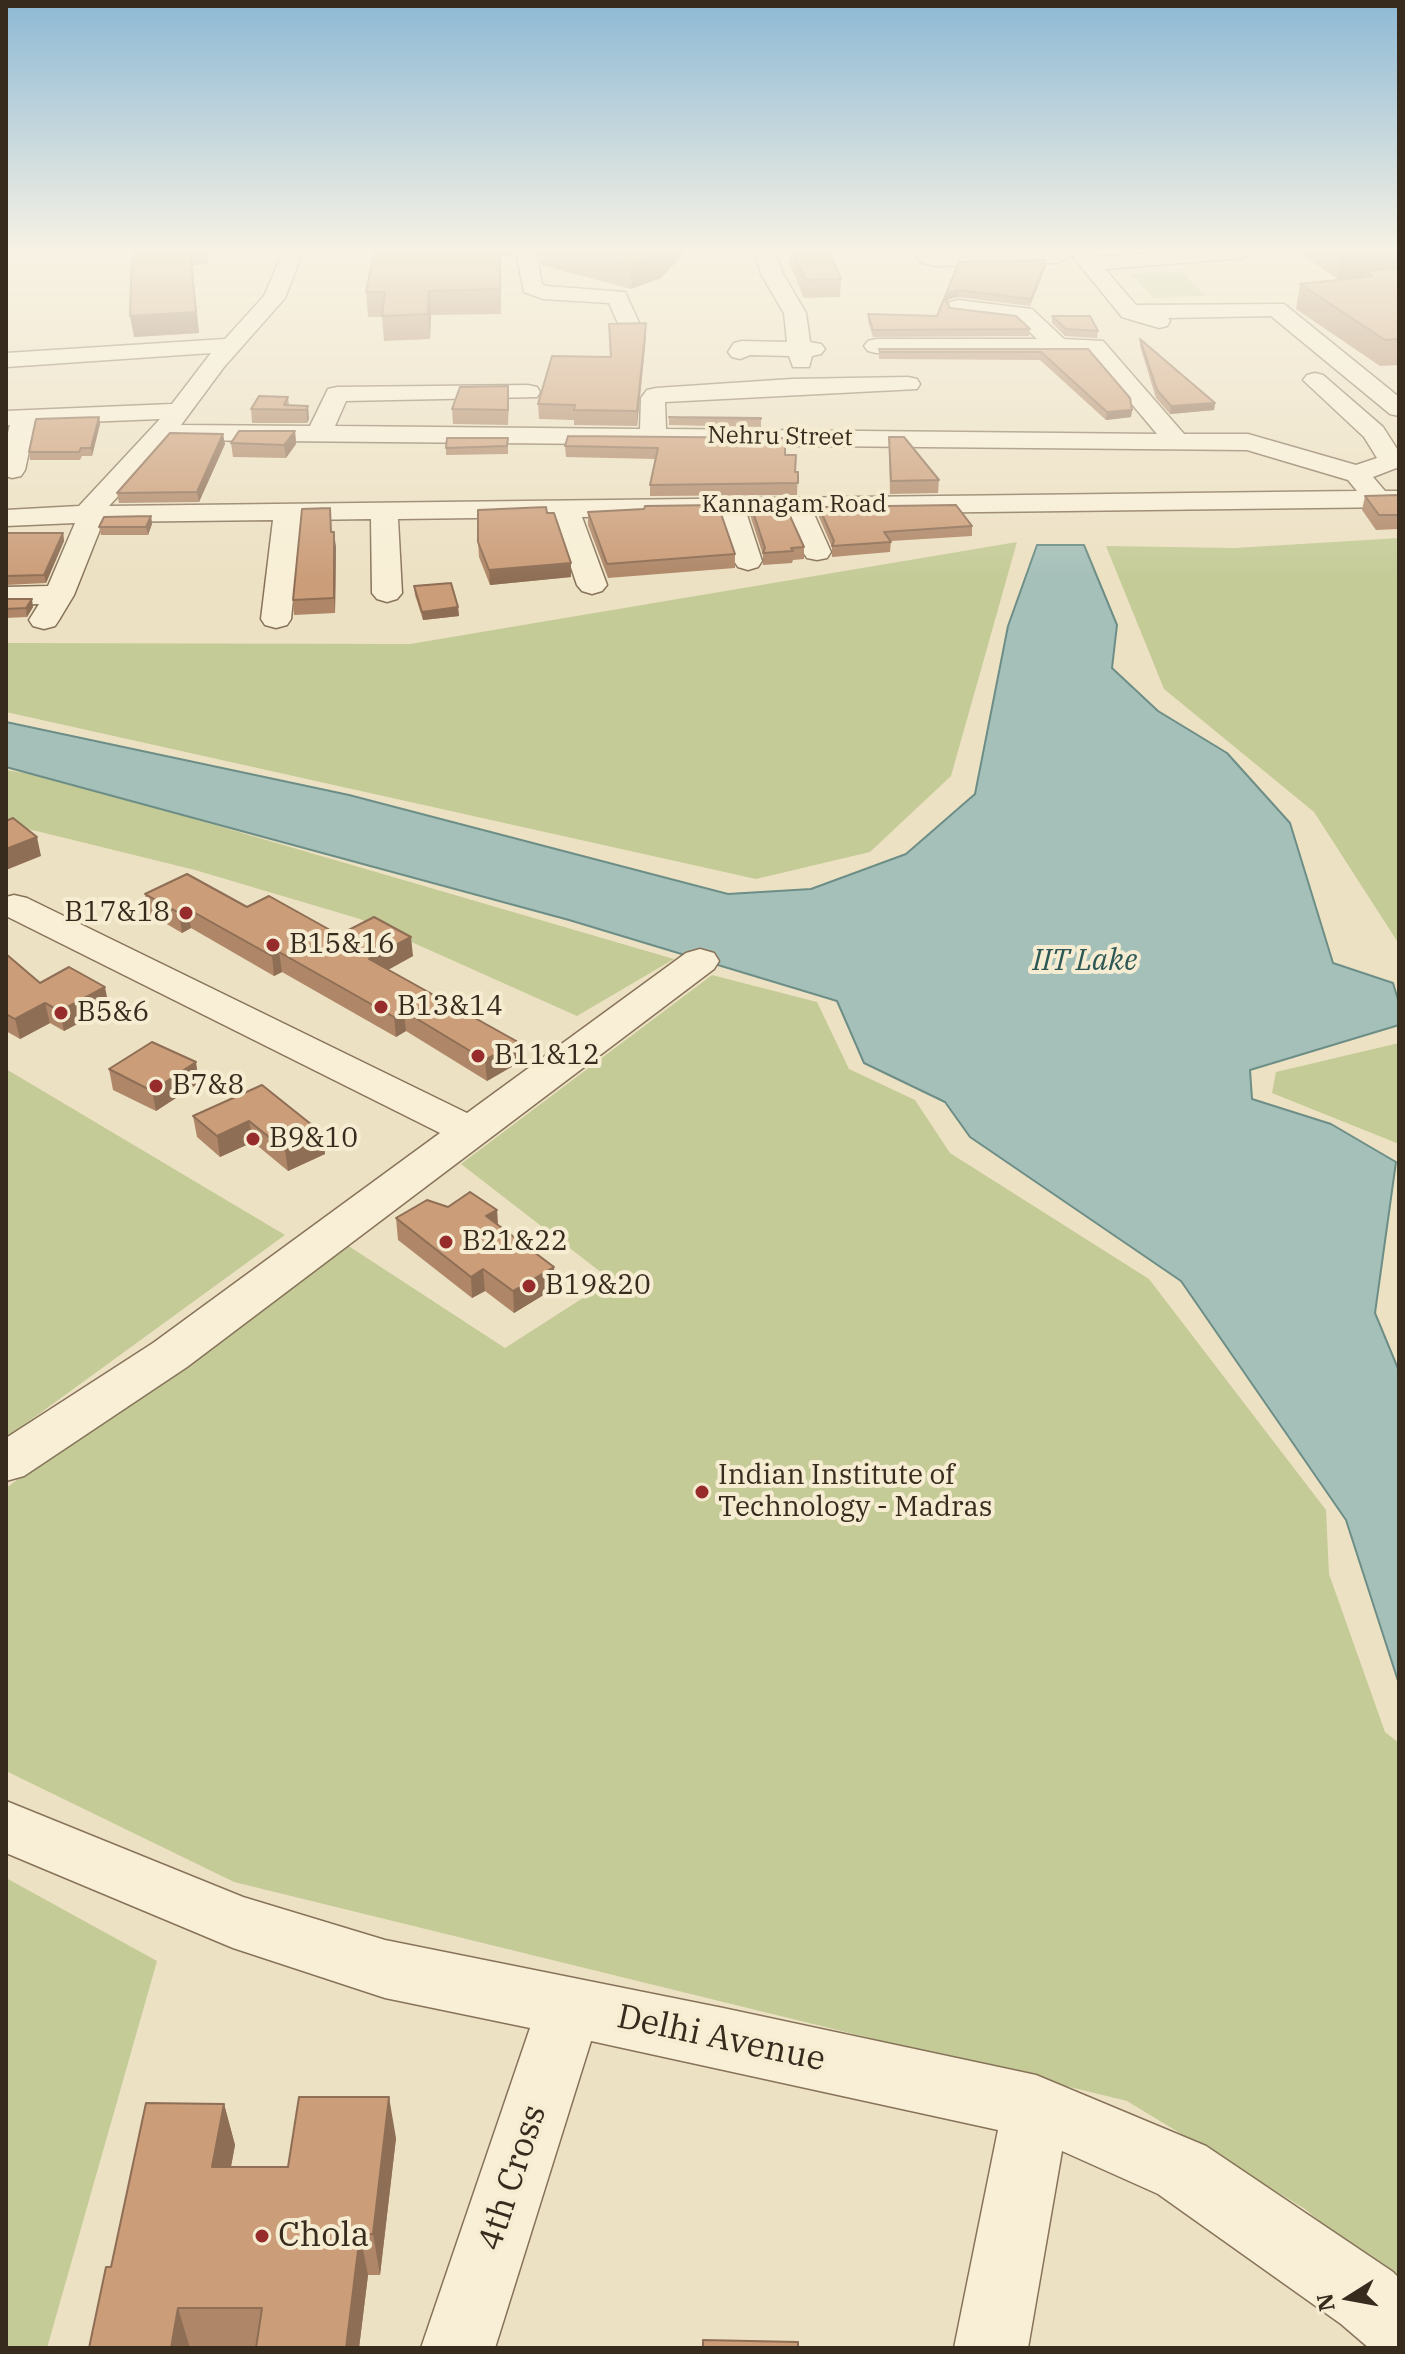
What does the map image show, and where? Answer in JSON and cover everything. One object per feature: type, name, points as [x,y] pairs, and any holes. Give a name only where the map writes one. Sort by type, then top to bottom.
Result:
[{"type":"street","points":[[28,362],[138,371]]},
{"type":"street","points":[[6,375],[138,371],[184,362]]},
{"type":"street","points":[[6,596],[52,607],[93,514],[91,509],[170,421],[218,362]]},
{"type":"street","points":[[1109,362],[1176,440]]},
{"type":"street","points":[[1341,362],[1399,409]]},
{"type":"street","points":[[117,414],[138,371]]},
{"type":"street","points":[[653,436],[653,398],[656,395],[904,376],[938,438]]},
{"type":"street","points":[[1315,380],[1374,432],[1392,461],[1357,474]]},
{"type":"street","points":[[319,433],[337,394],[531,384],[514,435]]},
{"type":"street","points":[[792,386],[796,438]]},
{"type":"street","points":[[12,470],[25,417],[50,390]]},
{"type":"street","name":"Nehru Street","points":[[25,417],[117,414],[319,433],[1248,442],[1357,474]]},
{"type":"street","points":[[1357,474],[1389,500]]},
{"type":"street","points":[[558,500],[592,585]]},
{"type":"street","name":"Kannagam Road","points":[[6,518],[384,511],[520,520],[558,500],[731,506],[1389,500]]},
{"type":"street","points":[[797,505],[817,552]]},
{"type":"street","points":[[731,506],[748,561]]},
{"type":"street","points":[[384,511],[387,593]]},
{"type":"street","points":[[276,619],[288,512]]},
{"type":"street","points":[[14,906],[472,1132]]},
{"type":"street","points":[[6,1463],[170,1355],[700,961]]},
{"type":"street","name":"Delhi Avenue","points":[[6,1826],[233,1921],[385,1969],[723,2038],[1036,2107],[1182,2170],[1367,2298],[1399,2326]]},
{"type":"street","name":"4th Cross","points":[[458,2348],[569,2008]]},
{"type":"street","points":[[991,2348],[1036,2107]]},
{"type":"green space","points":[[1399,538],[1399,944],[1314,812],[1164,689],[1106,546],[1235,548]]},
{"type":"green space","points":[[1017,542],[951,776],[870,852],[756,879],[6,712],[6,643],[410,644]]},
{"type":"green space","points":[[6,770],[54,778],[674,959],[577,1016],[360,919],[195,870],[6,826]]},
{"type":"green space","points":[[712,975],[817,1002],[849,1069],[915,1100],[950,1153],[1149,1279],[1326,1510],[1329,1574],[1385,1732],[1399,1743],[1399,2288],[1305,2209],[1127,2101],[234,1882],[6,1771],[6,1488],[344,1243],[505,1348],[611,1280],[461,1164]]},
{"type":"green space","points":[[1399,1043],[1399,1144],[1272,1093],[1276,1072]]},
{"type":"green space","points":[[6,1069],[285,1235],[6,1438]]},
{"type":"green space","points":[[6,1878],[157,1961],[47,2348],[6,2348]]},
{"type":"water","name":"IIT Lake","points":[[1037,545],[1084,545],[1117,625],[1112,668],[1158,711],[1227,753],[1290,823],[1333,963],[1393,983],[1399,1003],[1399,1025],[1250,1070],[1252,1099],[1331,1124],[1396,1162],[1375,1313],[1399,1371],[1399,1684],[1346,1520],[1181,1281],[970,1137],[945,1102],[864,1063],[837,1001],[569,920],[6,767],[6,722],[349,795],[728,894],[811,889],[906,854],[975,794],[1008,626]]},
{"type":"building","points":[[550,362],[642,362],[637,411],[574,410],[575,405],[538,404]]},
{"type":"building","points":[[1052,362],[1099,362],[1130,398],[1132,410],[1107,412]]},
{"type":"building","points":[[1148,362],[1167,362],[1215,403],[1171,406],[1157,390]]},
{"type":"building","points":[[508,386],[508,410],[452,409],[460,387]]},
{"type":"building","points":[[259,396],[288,397],[284,405],[308,406],[306,410],[251,409]]},
{"type":"building","points":[[99,417],[91,448],[81,448],[79,452],[29,452],[36,419]]},
{"type":"building","points":[[669,417],[761,418],[761,419]]},
{"type":"building","points":[[239,431],[295,431],[284,445],[231,443]]},
{"type":"building","points":[[170,433],[223,434],[197,492],[117,493]]},
{"type":"building","points":[[568,436],[785,438],[785,455],[796,455],[798,483],[650,485],[658,448],[565,446]]},
{"type":"building","points":[[889,437],[904,437],[939,480],[891,481]]},
{"type":"building","points":[[447,438],[508,438],[507,446],[446,448]]},
{"type":"building","points":[[1399,495],[1399,515],[1379,515],[1365,496]]},
{"type":"building","points":[[718,505],[735,554],[607,564],[588,512],[644,509],[645,506]]},
{"type":"building","points":[[785,505],[804,547],[763,553],[765,548],[751,506]]},
{"type":"building","points":[[956,505],[972,526],[884,532],[891,542],[832,546],[834,541],[819,507]]},
{"type":"building","points":[[546,507],[547,513],[554,513],[571,563],[489,570],[478,542],[478,510]]},
{"type":"building","points":[[330,508],[331,532],[334,532],[334,598],[293,600],[302,509]]},
{"type":"building","points":[[151,516],[146,527],[99,527],[104,517]]},
{"type":"building","points":[[6,533],[63,533],[44,575],[6,576]]},
{"type":"building","points":[[451,583],[458,607],[422,612],[414,586]]},
{"type":"building","points":[[6,599],[32,599],[26,608],[6,609]]},
{"type":"building","points":[[13,818],[37,837],[6,849],[6,821]]},
{"type":"building","points":[[187,874],[247,907],[269,896],[339,935],[374,917],[411,937],[369,959],[518,1042],[485,1060],[404,1011],[394,1017],[279,952],[272,956],[188,909],[179,913],[145,894]]},
{"type":"building","points":[[6,954],[40,983],[69,967],[105,987],[60,1011],[45,1003],[15,1019],[6,1014]]},
{"type":"building","points":[[152,1042],[196,1062],[152,1091],[109,1069]]},
{"type":"building","points":[[262,1085],[322,1133],[285,1150],[249,1121],[217,1136],[193,1116]]},
{"type":"building","points":[[470,1192],[497,1210],[486,1216],[554,1267],[513,1291],[483,1269],[471,1277],[396,1218],[427,1200],[448,1207]]},
{"type":"building","points":[[299,2097],[389,2097],[373,2234],[360,2234],[346,2348],[256,2348],[262,2308],[178,2308],[171,2348],[89,2348],[106,2267],[111,2267],[146,2103],[224,2104],[212,2167],[288,2167]]},
{"type":"building","points":[[703,2340],[798,2342],[798,2348],[703,2348]]},
{"type":"place","name":"B17&18","points":[[186,913]]},
{"type":"place","name":"B15&16","points":[[273,945]]},
{"type":"place","name":"B13&14","points":[[381,1007]]},
{"type":"place","name":"B5&6","points":[[61,1013]]},
{"type":"place","name":"B11&12","points":[[478,1056]]},
{"type":"place","name":"B7&8","points":[[156,1086]]},
{"type":"place","name":"B9&10","points":[[253,1139]]},
{"type":"place","name":"B21&22","points":[[446,1242]]},
{"type":"place","name":"B19&20","points":[[529,1286]]},
{"type":"place","name":"Indian Institute of Technology - Madras","points":[[702,1492]]},
{"type":"place","name":"Chola","points":[[262,2236]]}]
